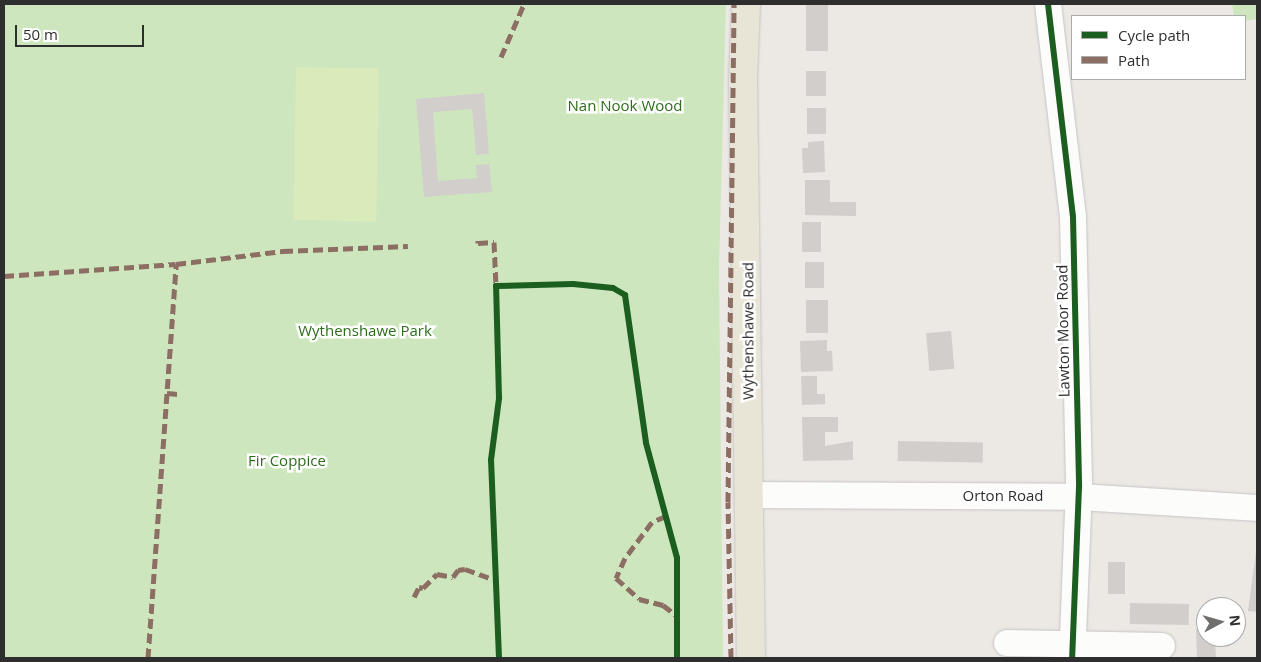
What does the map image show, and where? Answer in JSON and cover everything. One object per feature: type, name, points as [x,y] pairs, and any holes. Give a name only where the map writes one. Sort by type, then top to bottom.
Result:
[{"type":"main road","name":"Wythenshawe Road","points":[[746,4],[751,658]]},
{"type":"street","name":"Lawton Moor Road","points":[[1048,4],[1073,217],[1079,497],[1072,652]]},
{"type":"street","name":"Orton Road","points":[[749,495],[1079,497],[1257,508]]},
{"type":"street","points":[[1007,643],[1072,652],[1162,646]]},
{"type":"green space","name":"Wythenshawe Park","points":[[4,4],[726,4],[719,270],[723,658],[4,658]]},
{"type":"green space","points":[[1232,4],[1256,4],[1257,19],[1246,21],[1246,15],[1234,15]]},
{"type":"green space","points":[[296,67],[379,68],[376,221],[293,220]]},
{"type":"building","points":[[806,4],[828,4],[828,51],[806,51]]},
{"type":"building","points":[[806,71],[826,71],[826,96],[806,96]]},
{"type":"building","points":[[484,93],[489,154],[476,155],[472,109],[433,112],[438,181],[477,178],[476,165],[489,164],[492,192],[424,197],[416,99]]},
{"type":"building","points":[[807,108],[826,108],[826,134],[807,134]]},
{"type":"building","points":[[824,141],[825,172],[803,173],[802,148],[808,148],[808,142]]},
{"type":"building","points":[[805,180],[830,180],[830,202],[856,202],[856,216],[805,215]]},
{"type":"building","points":[[802,222],[821,222],[821,252],[802,252]]},
{"type":"building","points":[[805,262],[824,262],[824,288],[805,288]]},
{"type":"building","points":[[806,300],[828,300],[828,333],[806,333]]},
{"type":"building","points":[[951,331],[954,369],[929,371],[926,333]]},
{"type":"building","points":[[827,340],[827,351],[832,351],[833,371],[801,372],[800,341]]},
{"type":"building","points":[[801,376],[817,376],[817,394],[825,394],[825,404],[802,405]]},
{"type":"building","points":[[802,417],[838,417],[838,432],[825,432],[825,446],[853,441],[853,460],[803,461]]},
{"type":"building","points":[[898,441],[983,442],[983,462],[898,461]]},
{"type":"building","points":[[1257,552],[1257,612],[1248,611]]},
{"type":"building","points":[[1108,562],[1125,562],[1125,594],[1108,594]]},
{"type":"building","points":[[1130,603],[1189,604],[1189,625],[1130,624]]},
{"type":"building","points":[[1197,647],[1215,647],[1216,658],[1197,658]]},
{"type":"marked path","points":[[501,57],[524,4]]},
{"type":"marked path","points":[[731,658],[728,502],[734,4]]},
{"type":"marked path","points":[[478,240],[478,243],[494,242],[496,286]]},
{"type":"marked path","points":[[148,658],[176,264],[283,251],[408,246]]},
{"type":"marked path","points":[[4,276],[176,264]]},
{"type":"marked path","points":[[167,393],[178,394]]},
{"type":"marked path","points":[[666,516],[652,522],[625,558],[616,578],[639,599],[663,605],[677,616]]},
{"type":"marked path","points":[[414,597],[419,587],[423,588],[437,574],[453,577],[458,570],[465,569],[495,580]]},
{"type":"cycle path","points":[[1048,4],[1073,217],[1079,487],[1072,658]]},
{"type":"cycle path","points":[[499,658],[491,460],[499,398],[496,286],[573,284],[613,288],[625,295],[646,443],[677,558],[677,658]]},
{"type":"park label","name":"Nan Nook Wood","points":[[625,106]]},
{"type":"park label","name":"Fir Coppice","points":[[287,461]]}]
